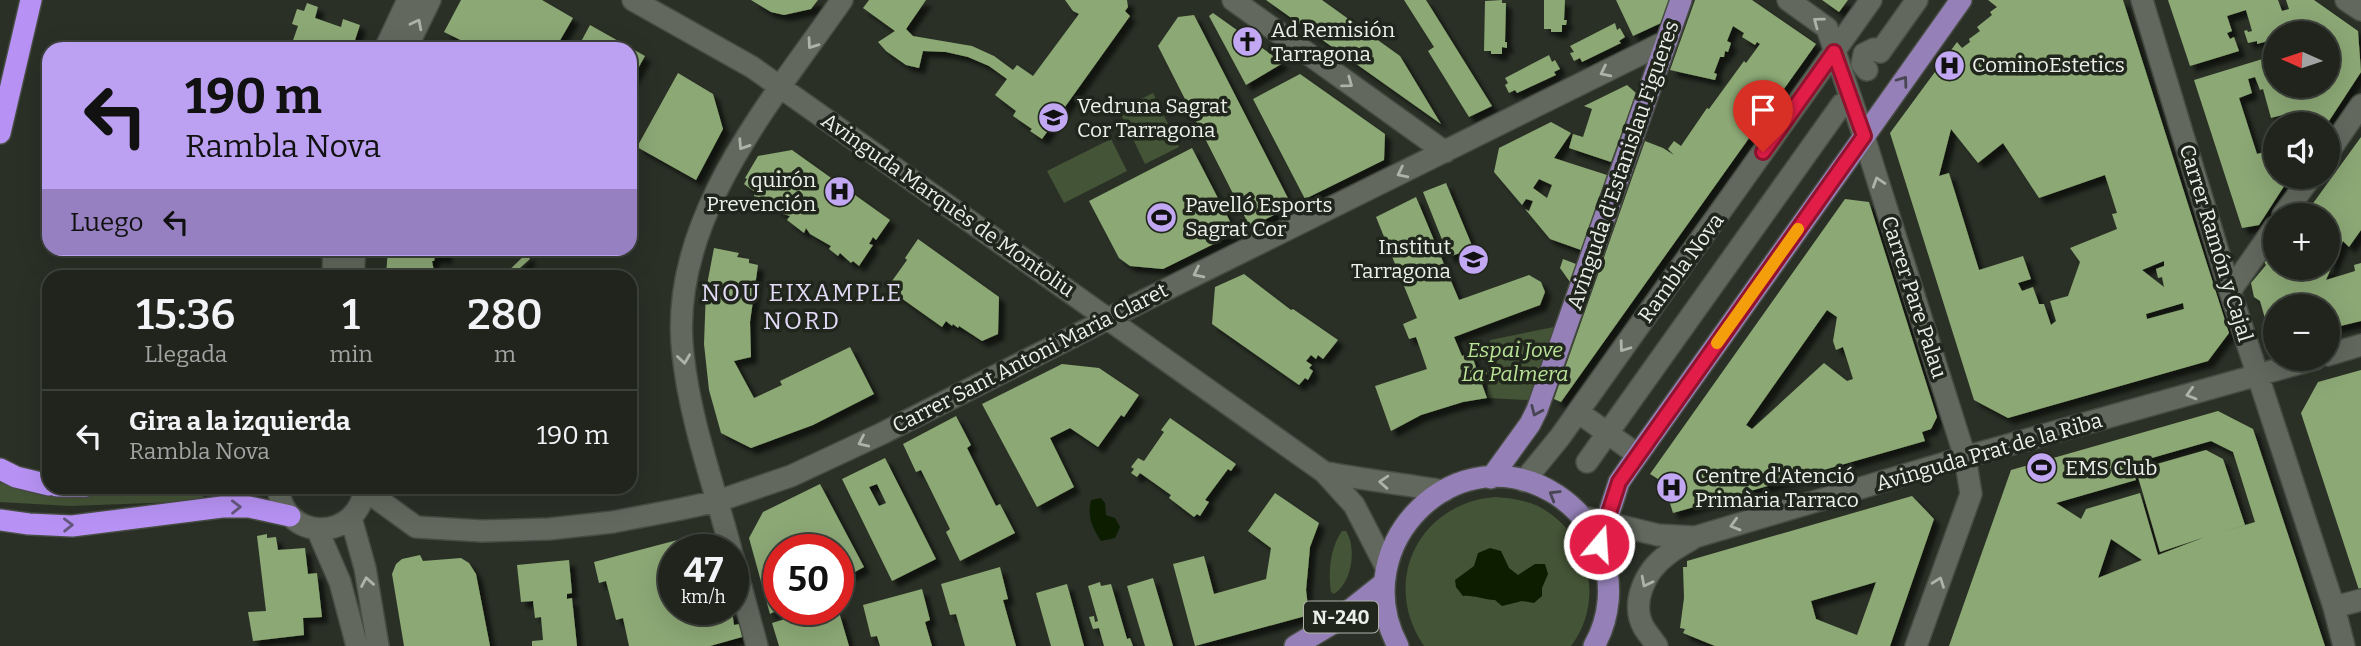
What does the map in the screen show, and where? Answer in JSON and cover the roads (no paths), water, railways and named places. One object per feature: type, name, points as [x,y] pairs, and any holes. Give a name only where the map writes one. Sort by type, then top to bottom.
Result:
[{"type":"highway","points":[[0,106],[29,0]]},
{"type":"highway","points":[[0,133],[29,0]]},
{"type":"highway","points":[[0,469],[16,477],[42,483]]},
{"type":"highway","points":[[0,520],[72,526],[222,507],[249,507],[290,516]]},
{"type":"main road","name":"Avinguda d'Estanislau Figueres","points":[[1491,478],[1537,410],[1681,0]]},
{"type":"main road","points":[[1599,544],[1619,482],[1962,0]]},
{"type":"main road","points":[[1398,646],[1386,615],[1385,575],[1392,547],[1402,528],[1420,507],[1444,491],[1466,482],[1491,478],[1524,481],[1554,494],[1580,515],[1599,544],[1607,571],[1608,596],[1604,623],[1594,646]]},
{"type":"main road","name":"N-240","points":[[1295,646],[1335,622],[1385,575]]},
{"type":"street","points":[[388,42],[408,0]]},
{"type":"street","points":[[409,42],[430,0]]},
{"type":"street","name":"Avinguda Marquès de Montoliu","points":[[633,0],[752,67],[1324,472],[1354,505],[1385,575]]},
{"type":"street","points":[[727,534],[696,425],[682,353],[682,301],[690,259],[706,214],[729,167],[842,0]]},
{"type":"street","points":[[1233,0],[1444,152]]},
{"type":"street","points":[[1788,0],[1827,28],[1864,136]]},
{"type":"street","name":"Rambla Nova","points":[[1524,481],[1560,437],[1871,0]]},
{"type":"street","points":[[1861,78],[1864,54],[1874,49],[1880,52],[1917,0]]},
{"type":"street","name":"Carrer Ramón y Cajal","points":[[2142,0],[2230,291],[2334,607],[2344,646]]},
{"type":"street","points":[[2346,0],[2361,10]]},
{"type":"street","name":"Carrer Sant Antoni Maria Claret","points":[[373,494],[416,527],[482,531],[549,529],[613,522],[718,501],[791,476],[883,433],[1667,41]]},
{"type":"street","name":"Rambla Nova","points":[[1587,462],[1839,108],[1814,96]]},
{"type":"street","points":[[2340,136],[2361,106]]},
{"type":"street","name":"Carrer Pare Palau","points":[[1864,136],[1965,457],[1971,494],[1916,646]]},
{"type":"street","points":[[2230,291],[2263,244]]},
{"type":"street","points":[[2340,351],[2361,345]]},
{"type":"street","name":"Avinguda Prat de la Riba","points":[[1580,515],[1658,535],[1695,537],[1965,457],[2274,371]]},
{"type":"street","points":[[1585,417],[1631,450]]},
{"type":"street","name":"Avinguda Marquès de Montoliu","points":[[1324,472],[1444,491]]},
{"type":"street","points":[[280,494],[282,504],[290,516],[302,525],[317,529],[335,528],[351,518],[361,505],[364,494]]},
{"type":"street","points":[[351,518],[365,568],[378,646]]},
{"type":"street","points":[[317,529],[340,582],[357,646]]},
{"type":"street","points":[[1657,646],[1644,628],[1639,615],[1638,602],[1643,586],[1665,556],[1695,537]]},
{"type":"street","points":[[2334,607],[2361,600]]},
{"type":"street","points":[[749,616],[757,646]]},
{"type":"place","name":"Ad Remisión Tarragona","points":[[1248,42]]},
{"type":"place","name":"CominoEstetics","points":[[1949,65]]},
{"type":"place","name":"Vedruna Sagrat Cor Tarragona","points":[[1054,118]]},
{"type":"place","name":"quirón Prevención","points":[[839,192]]},
{"type":"place","name":"Pavelló Esports Sagrat Cor","points":[[1162,217]]},
{"type":"place","name":"Institut Tarragona","points":[[1474,259]]},
{"type":"place","name":"EMS Club","points":[[2042,468]]},
{"type":"place","name":"Centre d'Atenció Primària Tarraco","points":[[1672,488]]},
{"type":"district","name":"NOU EIXAMPLE NORD","points":[[802,307]]},
{"type":"park label","name":"Espai Jove La Palmera","points":[[1515,362]]}]
